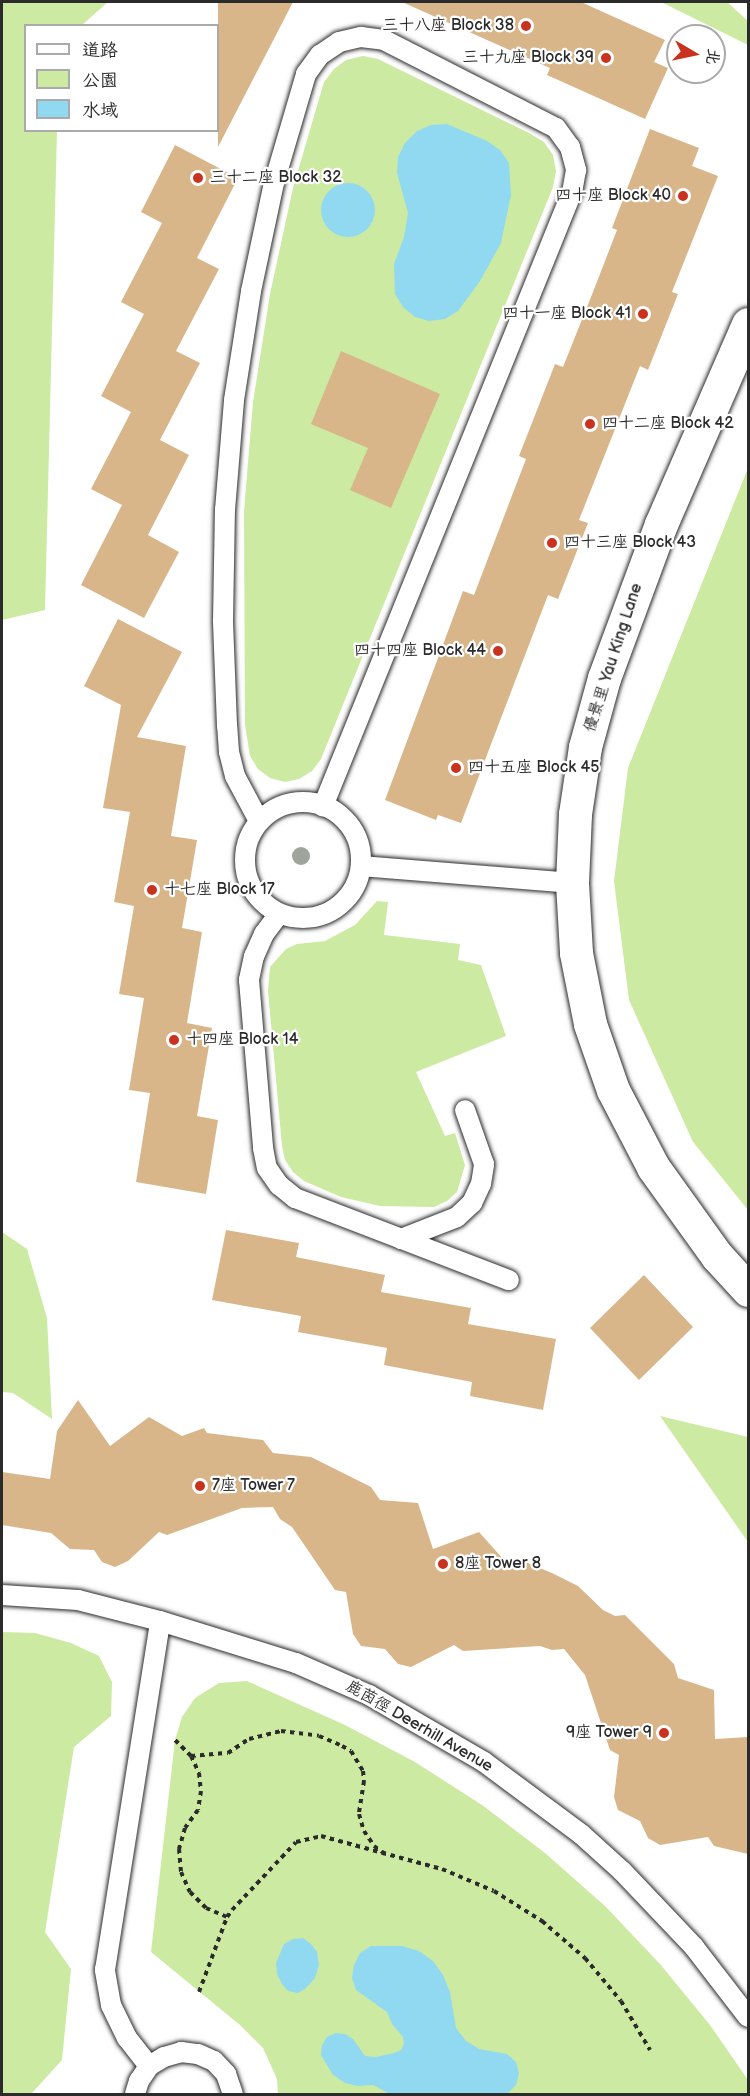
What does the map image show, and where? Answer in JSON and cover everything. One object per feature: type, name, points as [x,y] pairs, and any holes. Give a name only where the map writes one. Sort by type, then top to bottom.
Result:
[{"type":"street","name":"優景里 Yau King Lane","points":[[748,324],[661,525],[603,678],[581,769],[575,814],[572,883],[576,953],[590,1024],[613,1090],[653,1167],[717,1256],[748,1290]]},
{"type":"lane","points":[[259,820],[235,776],[228,735],[224,621],[225,510],[234,400],[251,291],[274,183],[306,74],[320,55],[339,42],[361,37],[384,40],[556,128],[570,147],[576,170],[572,192],[323,806]]},
{"type":"lane","points":[[309,801],[342,816],[354,831],[361,866],[356,884],[345,900],[332,911],[314,918],[296,918],[279,914],[263,903],[252,889],[246,872],[245,853],[249,836],[259,820],[274,809],[291,802],[309,801]]},
{"type":"lane","points":[[361,866],[572,883]]},
{"type":"lane","points":[[279,914],[264,933],[254,956],[249,980],[262,1137],[267,1168],[279,1185],[295,1198],[509,1281]]},
{"type":"lane","points":[[401,1239],[457,1218],[472,1203],[481,1184],[484,1164],[465,1110]]},
{"type":"lane","name":"鹿茵徑 Deerhill Avenue","points":[[2,1594],[78,1600],[160,1620],[296,1662],[369,1695],[484,1762],[581,1834],[622,1871],[693,1947],[748,2017]]},
{"type":"lane","points":[[149,2066],[127,2038],[111,2006],[105,1970],[160,1620]]},
{"type":"lane","points":[[135,2094],[139,2081],[149,2066],[164,2057],[181,2052],[198,2054],[214,2061],[226,2074],[233,2094]]},
{"type":"path","points":[[191,1756],[228,1753],[249,1739],[281,1731],[319,1736],[351,1750],[363,1771],[364,1781],[359,1814],[364,1831],[374,1846],[388,1856]]},
{"type":"path","points":[[176,1740],[191,1756],[199,1773],[201,1791],[198,1810],[185,1828],[179,1849],[181,1872],[190,1892],[206,1908],[227,1917]]},
{"type":"path","points":[[200,1992],[227,1917],[296,1842],[321,1836],[442,1869],[494,1891],[542,1921],[592,1966],[621,2001],[650,2050]]},
{"type":"green space","points":[[2,2],[108,2],[83,24],[24,24],[24,132],[57,132],[45,610],[2,620]]},
{"type":"green space","points":[[661,2],[727,2],[748,21],[748,45],[726,34],[726,24],[706,24]]},
{"type":"green space","points":[[363,56],[378,59],[529,133],[544,142],[553,155],[556,171],[553,187],[321,759],[312,771],[299,779],[285,782],[270,778],[258,769],[250,756],[245,725],[244,511],[253,402],[270,294],[293,188],[324,82],[334,69],[346,60]]},
{"type":"green space","points":[[748,468],[748,1210],[693,1142],[629,1000],[614,881],[628,768]]},
{"type":"green space","points":[[377,901],[388,902],[384,935],[460,944],[458,960],[481,965],[506,1036],[416,1072],[445,1136],[455,1133],[465,1165],[457,1192],[447,1201],[434,1207],[380,1206],[341,1197],[304,1181],[293,1172],[285,1160],[282,1146],[268,991],[270,967],[286,949],[297,944],[325,941],[355,925]]},
{"type":"green space","points":[[2,1232],[27,1249],[47,1318],[52,1419],[13,1393],[2,1392]]},
{"type":"green space","points":[[660,1416],[748,1437],[748,1542]]},
{"type":"green space","points":[[2,1632],[35,1633],[71,1643],[99,1656],[112,1682],[111,1716],[74,1747],[45,1932],[71,1969],[62,2060],[31,2094],[2,2094]]},
{"type":"green space","points":[[247,1681],[345,1725],[415,1762],[482,1805],[545,1853],[605,1906],[660,1964],[710,2025],[748,2080],[748,2094],[278,2094],[277,2079],[263,2048],[240,2025],[151,1952],[175,1740],[182,1717],[195,1698],[219,1683]]},
{"type":"water","points":[[447,124],[487,141],[500,150],[509,163],[511,195],[501,243],[480,281],[458,311],[445,319],[429,321],[415,317],[403,307],[395,294],[394,264],[404,237],[408,213],[397,173],[398,157],[405,143],[417,131],[431,125]]},
{"type":"water","points":[[348,183],[358,185],[367,191],[373,200],[375,210],[373,220],[367,229],[358,235],[348,237],[338,235],[329,229],[323,220],[321,210],[323,200],[329,191],[338,185]]},
{"type":"water","points":[[303,1938],[317,1952],[319,1965],[315,1978],[298,1993],[288,1991],[282,1984],[277,1974],[276,1963],[284,1944],[293,1939]]},
{"type":"water","points":[[371,1946],[402,1946],[419,1951],[433,1961],[443,1975],[450,1992],[456,2028],[466,2041],[479,2049],[507,2054],[516,2062],[519,2073],[516,2085],[507,2094],[390,2094],[373,2085],[358,2086],[345,2083],[333,2075],[321,2055],[322,2045],[327,2037],[336,2033],[345,2034],[353,2039],[365,2056],[376,2057],[394,2053],[401,2050],[404,2044],[403,2037],[392,2024],[387,2012],[356,1990],[352,1978],[354,1965],[360,1953]]},
{"type":"building","points":[[218,2],[293,2],[218,147],[219,24]]},
{"type":"building","points":[[402,2],[581,2],[665,40],[654,62],[666,67],[666,72],[645,119],[547,75],[550,68]]},
{"type":"building","points":[[650,129],[699,148],[692,166],[718,176],[672,292],[678,294],[648,370],[640,366],[579,520],[588,523],[558,599],[548,595],[461,823],[438,815],[436,820],[385,800],[463,591],[474,595],[526,459],[519,456],[555,364],[563,367],[617,230],[612,228]]},
{"type":"building","points":[[175,145],[238,178],[197,258],[219,269],[176,351],[200,363],[160,440],[189,455],[148,535],[179,552],[144,618],[81,585],[122,505],[91,489],[131,412],[101,396],[144,314],[121,302],[162,223],[141,212]]},
{"type":"building","points":[[341,351],[440,394],[391,508],[350,490],[368,448],[311,424]]},
{"type":"building","points":[[118,619],[182,652],[137,737],[186,746],[171,836],[197,840],[182,928],[202,932],[187,1023],[212,1028],[197,1116],[218,1120],[206,1194],[136,1182],[150,1093],[129,1090],[144,998],[119,994],[134,906],[114,902],[130,812],[103,808],[121,705],[84,686]]},
{"type":"building","points":[[226,1230],[299,1243],[296,1257],[385,1275],[381,1292],[471,1308],[468,1324],[556,1339],[543,1410],[470,1396],[472,1382],[384,1365],[387,1348],[298,1332],[301,1316],[212,1300]]},
{"type":"building","points":[[644,1275],[693,1327],[639,1380],[590,1328]]},
{"type":"building","points":[[78,1400],[110,1446],[149,1417],[182,1436],[204,1428],[207,1433],[263,1440],[273,1453],[311,1457],[371,1487],[380,1500],[418,1503],[433,1549],[479,1532],[504,1560],[518,1559],[552,1573],[578,1586],[603,1610],[615,1616],[625,1615],[674,1664],[678,1678],[714,1690],[715,1739],[748,1737],[748,1854],[714,1846],[708,1837],[660,1845],[648,1838],[640,1821],[618,1810],[614,1797],[619,1755],[610,1750],[585,1675],[564,1649],[552,1650],[540,1646],[463,1651],[454,1645],[411,1667],[398,1664],[385,1649],[361,1646],[353,1634],[346,1592],[335,1590],[292,1527],[280,1519],[273,1507],[242,1508],[167,1535],[159,1532],[128,1561],[115,1567],[102,1562],[94,1550],[70,1549],[51,1533],[2,1525],[2,1472],[50,1479],[57,1431]]},
{"type":"place","name":"三十八座 Block 38","points":[[526,26]]},
{"type":"place","name":"三十九座 Block 39","points":[[606,58]]},
{"type":"place","name":"三十二座 Block 32","points":[[198,178]]},
{"type":"place","name":"四十座 Block 40","points":[[683,196]]},
{"type":"place","name":"四十一座 Block 41","points":[[643,314]]},
{"type":"place","name":"四十二座 Block 42","points":[[590,424]]},
{"type":"place","name":"四十三座 Block 43","points":[[552,543]]},
{"type":"place","name":"四十四座 Block 44","points":[[498,651]]},
{"type":"place","name":"四十五座 Block 45","points":[[456,768]]},
{"type":"place","name":"十七座 Block 17","points":[[152,890]]},
{"type":"place","name":"十四座 Block 14","points":[[174,1040]]},
{"type":"place","name":"7座 Tower 7","points":[[200,1486]]},
{"type":"place","name":"8座 Tower 8","points":[[443,1564]]},
{"type":"place","name":"9座 Tower 9","points":[[664,1733]]}]
